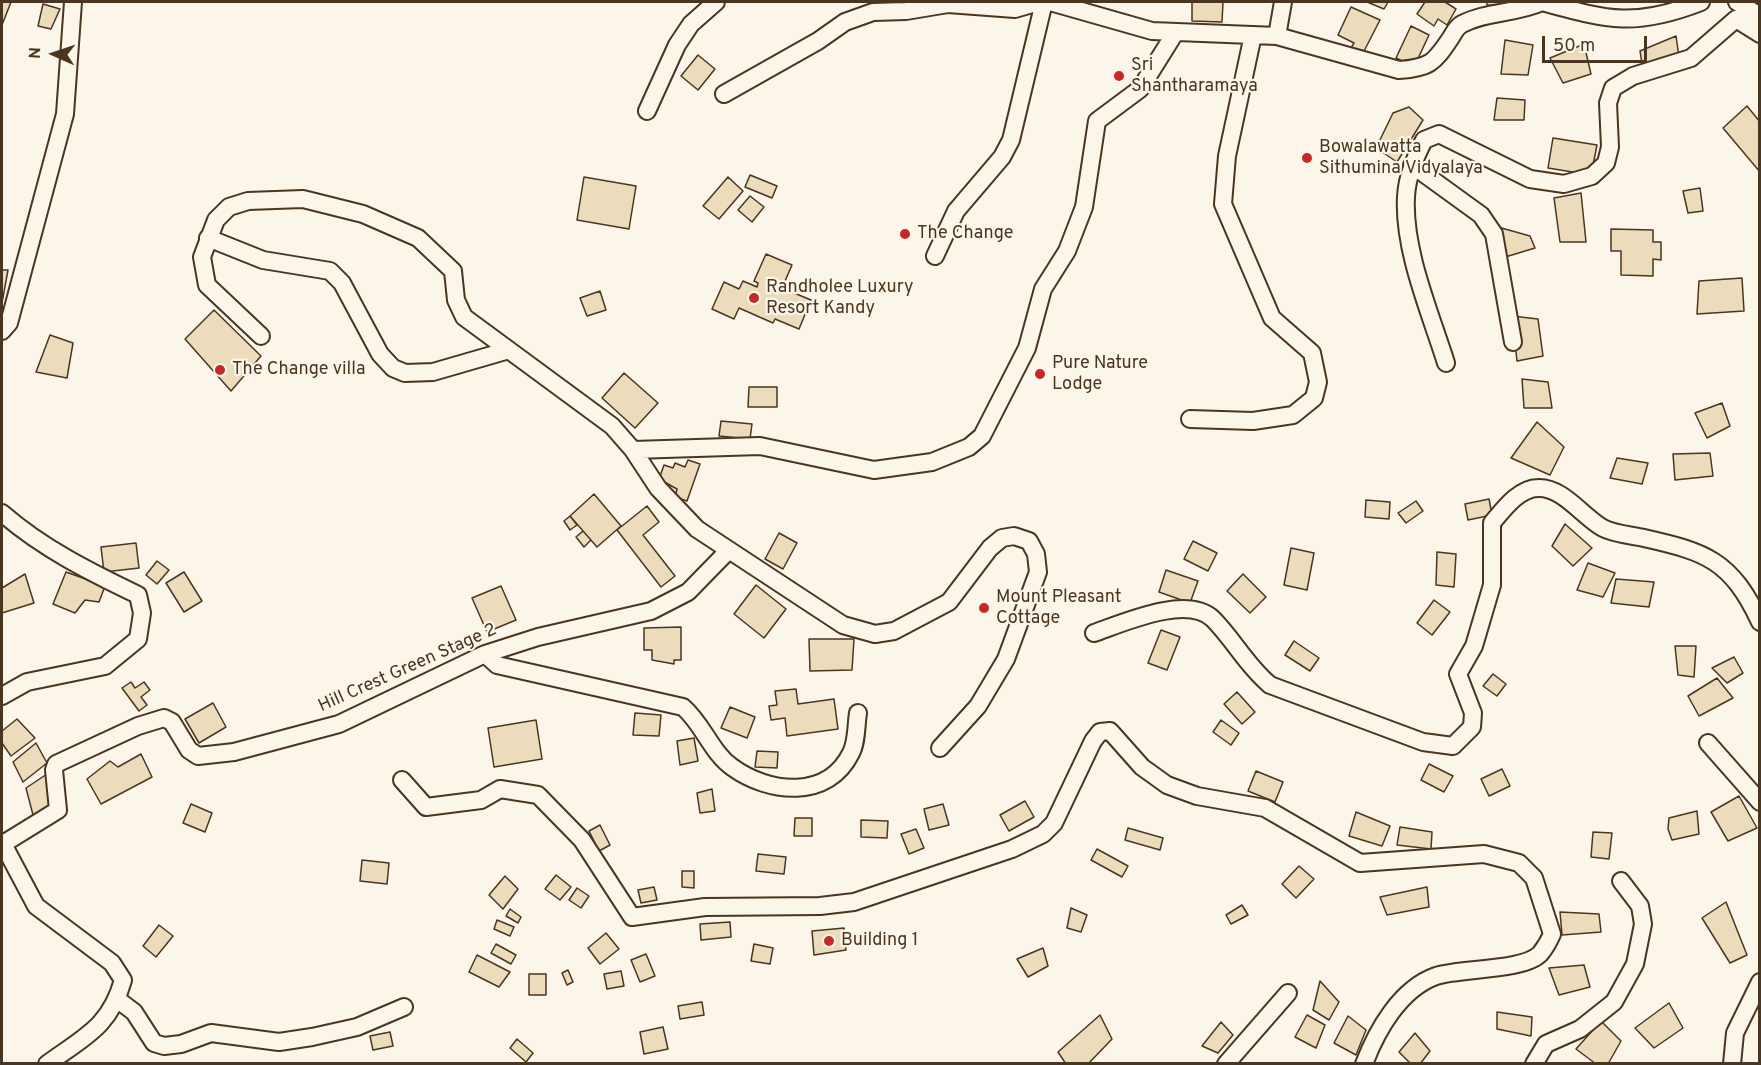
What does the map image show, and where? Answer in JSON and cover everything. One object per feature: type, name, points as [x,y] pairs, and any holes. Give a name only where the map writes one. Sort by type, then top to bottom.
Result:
[{"type":"street","points":[[2,331],[9,322],[65,114],[73,2]]},
{"type":"street","points":[[647,111],[677,45],[691,24],[716,2]]},
{"type":"street","points":[[724,94],[818,41],[845,22],[873,12],[906,11],[948,4],[1015,9],[1039,2]]},
{"type":"street","points":[[935,256],[956,211],[1002,157],[1011,141],[1044,2]]},
{"type":"street","points":[[1050,2],[1152,31],[1277,36],[1399,70],[1418,69],[1435,61],[1459,26],[1482,16],[1528,8],[1542,2],[1605,19],[1639,19],[1674,12],[1701,2]]},
{"type":"street","points":[[1277,36],[1283,2]]},
{"type":"street","points":[[1737,2],[1760,16]]},
{"type":"street","points":[[1446,363],[1407,235],[1406,195],[1412,165],[1424,140],[1439,135],[1530,179],[1564,184],[1592,176],[1606,163],[1610,147],[1608,103],[1613,88],[1633,76],[1691,58],[1736,19],[1760,34]]},
{"type":"street","points":[[633,450],[760,446],[874,470],[932,462],[969,447],[982,436],[1027,348],[1043,289],[1067,251],[1084,207],[1097,121],[1140,89],[1175,33]]},
{"type":"street","points":[[1190,419],[1253,421],[1293,416],[1314,398],[1317,382],[1312,354],[1272,318],[1223,204],[1227,156],[1253,34]]},
{"type":"street","points":[[1412,165],[1481,215],[1494,234],[1513,342]]},
{"type":"street","points":[[261,336],[207,285],[202,257],[216,220],[229,207],[248,201],[303,198],[363,214],[418,238],[434,251],[453,271],[456,300],[464,317],[612,426],[633,450],[658,488],[697,529],[843,625],[875,634],[894,631],[950,602],[990,548],[1002,538],[1014,536],[1029,541],[1036,554],[1038,572],[1006,659],[978,706],[939,748]]},
{"type":"street","points":[[208,238],[263,260],[330,271],[342,283],[380,354],[393,368],[405,373],[433,372],[509,350]]},
{"type":"street","points":[[1094,633],[1159,610],[1202,611],[1213,619],[1252,671],[1270,685],[1423,742],[1453,746],[1472,727],[1473,712],[1458,674],[1474,646],[1492,585],[1492,523],[1511,500],[1536,487],[1552,490],[1605,529],[1690,548],[1723,565],[1760,622]]},
{"type":"street","points":[[2,513],[19,528],[90,573],[138,595],[142,613],[138,639],[105,666],[27,682],[2,696]]},
{"type":"street","name":"Hill Crest Green Stage 2","points":[[118,1000],[123,980],[112,963],[36,906],[2,843],[58,810],[54,770],[56,764],[138,726],[164,718],[172,722],[189,750],[198,756],[234,752],[339,724],[485,654],[538,637],[651,611],[688,592],[728,551]]},
{"type":"street","points":[[485,654],[497,665],[683,707],[694,716],[730,766],[761,784],[780,789],[813,787],[841,768],[852,752],[858,712]]},
{"type":"street","points":[[402,780],[426,807],[481,800],[500,789],[538,795],[582,840],[633,917],[705,907],[820,906],[854,902],[1012,849],[1043,834],[1054,823],[1093,741],[1100,732],[1110,731],[1142,766],[1167,785],[1197,796],[1265,808],[1360,863],[1484,854],[1519,863],[1534,878],[1552,934],[1538,956],[1523,963],[1436,976],[1411,990],[1374,1038],[1364,1064]]},
{"type":"street","points":[[1708,743],[1760,802]]},
{"type":"street","points":[[1534,1064],[1546,1044],[1580,1029],[1614,1002],[1635,964],[1643,924],[1640,906],[1621,881]]},
{"type":"street","points":[[1732,1064],[1735,1033],[1760,982]]},
{"type":"street","points":[[1226,1064],[1288,993]]},
{"type":"street","points":[[47,1064],[102,1024],[118,1000],[134,1012],[154,1043],[164,1046],[181,1044],[211,1034],[279,1042],[312,1037],[357,1027],[404,1007]]},
{"type":"building","points":[[2,2],[11,2],[2,25]]},
{"type":"building","points":[[1192,2],[1223,2],[1222,22],[1192,21]]},
{"type":"building","points":[[1367,2],[1388,2],[1384,9]]},
{"type":"building","points":[[1425,2],[1445,2],[1456,9],[1447,25],[1438,19],[1434,26],[1417,14]]},
{"type":"building","points":[[1487,2],[1506,2],[1506,6],[1487,5]]},
{"type":"building","points":[[43,4],[60,9],[51,29],[38,26]]},
{"type":"building","points":[[1351,7],[1380,20],[1361,57],[1349,51],[1354,43],[1338,35]]},
{"type":"building","points":[[1411,26],[1429,35],[1414,67],[1396,58]]},
{"type":"building","points":[[1676,36],[1679,57],[1643,70],[1640,51]]},
{"type":"building","points":[[1505,40],[1533,45],[1528,75],[1501,74]]},
{"type":"building","points":[[1584,44],[1591,74],[1563,83],[1550,58]]},
{"type":"building","points":[[698,55],[715,69],[698,90],[681,76]]},
{"type":"building","points":[[1497,98],[1525,100],[1524,120],[1494,120]]},
{"type":"building","points":[[1747,106],[1760,122],[1760,172],[1723,128]]},
{"type":"building","points":[[1409,107],[1423,120],[1397,162],[1376,148],[1393,113]]},
{"type":"building","points":[[1553,138],[1597,145],[1591,175],[1548,168]]},
{"type":"building","points":[[750,175],[777,186],[772,198],[745,187]]},
{"type":"building","points":[[584,177],[636,186],[629,229],[577,220]]},
{"type":"building","points":[[728,177],[743,191],[719,219],[703,206]]},
{"type":"building","points":[[1700,188],[1703,211],[1688,213],[1683,191]]},
{"type":"building","points":[[1581,193],[1586,242],[1560,242],[1554,198]]},
{"type":"building","points":[[750,196],[764,207],[752,222],[738,210]]},
{"type":"building","points":[[1498,227],[1530,236],[1535,248],[1502,258]]},
{"type":"building","points":[[1611,229],[1653,230],[1653,242],[1661,242],[1661,260],[1653,259],[1653,276],[1621,275],[1621,251],[1611,251]]},
{"type":"building","points":[[766,254],[792,265],[782,288],[811,300],[799,329],[775,319],[773,323],[739,308],[734,319],[712,309],[724,282],[739,289],[743,281],[757,287],[758,283],[754,281]]},
{"type":"building","points":[[2,270],[8,270],[2,303]]},
{"type":"building","points":[[1742,278],[1744,311],[1697,314],[1699,281]]},
{"type":"building","points":[[600,291],[606,310],[587,316],[580,298]]},
{"type":"building","points":[[214,310],[261,356],[231,391],[185,339]]},
{"type":"building","points":[[1512,316],[1538,319],[1543,356],[1517,361]]},
{"type":"building","points":[[50,335],[73,343],[67,378],[36,372]]},
{"type":"building","points":[[624,373],[658,403],[635,428],[602,398]]},
{"type":"building","points":[[1522,379],[1548,382],[1552,408],[1524,408]]},
{"type":"building","points":[[749,387],[777,387],[777,407],[748,407]]},
{"type":"building","points":[[1722,403],[1730,426],[1707,438],[1695,413]]},
{"type":"building","points":[[721,421],[752,424],[750,439],[719,436]]},
{"type":"building","points":[[1537,422],[1564,447],[1550,475],[1511,458]]},
{"type":"building","points":[[1710,453],[1713,476],[1675,480],[1673,454]]},
{"type":"building","points":[[1617,458],[1648,463],[1642,484],[1610,478]]},
{"type":"building","points":[[688,460],[700,464],[687,501],[675,497],[677,489],[659,479],[664,465],[673,468],[675,463],[685,467]]},
{"type":"building","points":[[594,494],[621,526],[597,547],[570,516]]},
{"type":"building","points":[[1489,499],[1492,515],[1468,520],[1465,504]]},
{"type":"building","points":[[1366,500],[1390,502],[1389,519],[1365,517]]},
{"type":"building","points":[[1416,501],[1423,511],[1406,523],[1398,513]]},
{"type":"building","points":[[647,506],[659,522],[643,535],[675,576],[661,587],[617,530]]},
{"type":"building","points":[[570,516],[577,525],[570,530],[564,521]]},
{"type":"building","points":[[1565,524],[1592,548],[1573,566],[1552,546]]},
{"type":"building","points":[[583,531],[591,540],[584,547],[576,537]]},
{"type":"building","points":[[779,533],[797,543],[783,569],[765,559]]},
{"type":"building","points":[[1193,541],[1217,553],[1208,571],[1184,559]]},
{"type":"building","points":[[136,543],[139,568],[104,572],[101,547]]},
{"type":"building","points":[[1291,548],[1314,553],[1307,590],[1284,585]]},
{"type":"building","points":[[1437,552],[1456,554],[1454,587],[1436,585]]},
{"type":"building","points":[[157,561],[169,570],[157,584],[146,575]]},
{"type":"building","points":[[1588,563],[1615,573],[1603,597],[1577,590]]},
{"type":"building","points":[[1166,570],[1198,581],[1190,603],[1159,592]]},
{"type":"building","points":[[66,572],[105,586],[99,602],[85,600],[75,613],[53,604]]},
{"type":"building","points":[[184,572],[202,601],[184,612],[166,583]]},
{"type":"building","points":[[25,574],[34,603],[2,613],[2,588]]},
{"type":"building","points":[[1243,574],[1266,597],[1250,613],[1227,591]]},
{"type":"building","points":[[1616,579],[1654,582],[1649,607],[1611,603]]},
{"type":"building","points":[[756,585],[786,609],[764,638],[734,614]]},
{"type":"building","points":[[501,586],[516,620],[487,632],[472,598]]},
{"type":"building","points":[[1434,600],[1450,612],[1432,635],[1417,623]]},
{"type":"building","points":[[681,627],[681,660],[674,660],[674,664],[652,660],[652,650],[644,650],[644,628]]},
{"type":"building","points":[[1161,630],[1180,637],[1167,670],[1148,663]]},
{"type":"building","points":[[809,639],[854,639],[852,670],[810,671]]},
{"type":"building","points":[[1294,641],[1319,658],[1310,671],[1285,655]]},
{"type":"building","points":[[1675,646],[1696,646],[1694,677],[1678,675]]},
{"type":"building","points":[[1734,657],[1743,673],[1727,683],[1712,668]]},
{"type":"building","points":[[1493,674],[1506,684],[1497,696],[1483,686]]},
{"type":"building","points":[[1717,678],[1733,698],[1699,716],[1688,696]]},
{"type":"building","points":[[131,682],[135,688],[144,682],[150,690],[141,697],[147,705],[139,711],[122,688]]},
{"type":"building","points":[[796,689],[798,704],[834,699],[838,729],[787,736],[785,718],[771,720],[769,706],[777,705],[775,691]]},
{"type":"building","points":[[1237,692],[1255,712],[1242,724],[1224,704]]},
{"type":"building","points":[[213,703],[226,727],[199,743],[185,719]]},
{"type":"building","points":[[730,707],[755,717],[747,738],[721,728]]},
{"type":"building","points":[[635,713],[661,715],[659,736],[633,735]]},
{"type":"building","points":[[17,719],[35,738],[11,756],[2,743],[2,731]]},
{"type":"building","points":[[536,720],[542,759],[494,767],[488,728]]},
{"type":"building","points":[[1221,720],[1239,733],[1231,745],[1213,732]]},
{"type":"building","points":[[694,738],[698,761],[680,765],[677,741]]},
{"type":"building","points":[[36,743],[47,763],[23,782],[13,762]]},
{"type":"building","points":[[757,751],[778,752],[777,768],[755,767]]},
{"type":"building","points":[[141,754],[152,777],[101,804],[87,779],[110,761],[118,767]]},
{"type":"building","points":[[1429,764],[1453,776],[1444,792],[1421,780]]},
{"type":"building","points":[[1502,769],[1510,786],[1489,796],[1481,779]]},
{"type":"building","points":[[1256,771],[1283,782],[1275,802],[1248,791]]},
{"type":"building","points":[[47,774],[56,805],[33,815],[26,788]]},
{"type":"building","points":[[712,789],[715,811],[700,813],[697,793]]},
{"type":"building","points":[[1739,796],[1757,828],[1728,841],[1711,812]]},
{"type":"building","points":[[1025,801],[1034,817],[1009,831],[1000,815]]},
{"type":"building","points":[[191,804],[212,813],[205,832],[183,823]]},
{"type":"building","points":[[943,804],[949,825],[929,830],[924,809]]},
{"type":"building","points":[[1697,811],[1699,834],[1672,840],[1668,829],[1669,818]]},
{"type":"building","points":[[1356,812],[1390,826],[1382,846],[1349,836]]},
{"type":"building","points":[[795,818],[812,818],[812,836],[794,836]]},
{"type":"building","points":[[861,820],[888,821],[887,838],[861,837]]},
{"type":"building","points":[[600,825],[610,845],[599,851],[589,831]]},
{"type":"building","points":[[1400,827],[1432,832],[1431,849],[1397,845]]},
{"type":"building","points":[[1128,828],[1163,838],[1160,850],[1125,840]]},
{"type":"building","points":[[916,829],[924,848],[909,854],[901,834]]},
{"type":"building","points":[[1593,832],[1612,833],[1609,859],[1591,857]]},
{"type":"building","points":[[1097,849],[1128,866],[1122,877],[1091,860]]},
{"type":"building","points":[[758,854],[786,857],[784,874],[756,871]]},
{"type":"building","points":[[362,860],[389,863],[387,884],[360,881]]},
{"type":"building","points":[[1299,866],[1314,879],[1296,898],[1282,884]]},
{"type":"building","points":[[682,871],[694,871],[694,888],[682,887]]},
{"type":"building","points":[[556,875],[571,887],[560,900],[545,889]]},
{"type":"building","points":[[505,876],[518,889],[503,909],[489,895]]},
{"type":"building","points":[[654,887],[657,900],[641,903],[638,890]]},
{"type":"building","points":[[1427,887],[1429,907],[1387,915],[1380,897]]},
{"type":"building","points":[[577,888],[589,896],[581,908],[569,900]]},
{"type":"building","points":[[1726,902],[1747,955],[1730,963],[1702,918]]},
{"type":"building","points":[[1242,905],[1248,915],[1231,924],[1226,915]]},
{"type":"building","points":[[1071,908],[1087,915],[1081,932],[1067,928]]},
{"type":"building","points":[[510,909],[521,917],[518,923],[506,916]]},
{"type":"building","points":[[1560,912],[1599,914],[1601,932],[1562,935]]},
{"type":"building","points":[[497,920],[514,927],[510,936],[494,929]]},
{"type":"building","points":[[730,922],[731,937],[701,940],[700,924]]},
{"type":"building","points":[[159,925],[173,936],[156,957],[143,946]]},
{"type":"building","name":"Building 1","points":[[844,928],[846,950],[814,955],[812,931]]},
{"type":"building","points":[[606,933],[619,949],[600,964],[588,948]]},
{"type":"building","points":[[496,944],[516,955],[511,964],[491,953]]},
{"type":"building","points":[[754,944],[773,948],[770,964],[751,961]]},
{"type":"building","points":[[1043,948],[1048,966],[1028,977],[1017,959]]},
{"type":"building","points":[[646,954],[655,976],[640,982],[631,960]]},
{"type":"building","points":[[477,955],[510,972],[499,987],[469,972]]},
{"type":"building","points":[[1584,965],[1590,987],[1559,995],[1549,968]]},
{"type":"building","points":[[568,970],[573,982],[567,985],[562,973]]},
{"type":"building","points":[[621,971],[624,986],[607,989],[604,974]]},
{"type":"building","points":[[529,974],[546,974],[546,995],[529,995]]},
{"type":"building","points":[[1320,981],[1339,1002],[1329,1020],[1313,1010]]},
{"type":"building","points":[[702,1002],[704,1015],[680,1019],[678,1006]]},
{"type":"building","points":[[1669,1003],[1683,1028],[1654,1048],[1635,1028]]},
{"type":"building","points":[[1497,1012],[1532,1017],[1531,1036],[1497,1029]]},
{"type":"building","points":[[1100,1015],[1112,1039],[1088,1064],[1066,1064],[1058,1052]]},
{"type":"building","points":[[1307,1015],[1325,1025],[1316,1048],[1295,1037]]},
{"type":"building","points":[[1348,1016],[1366,1030],[1356,1055],[1334,1043]]},
{"type":"building","points":[[1601,1021],[1621,1041],[1608,1064],[1596,1064],[1576,1049]]},
{"type":"building","points":[[1221,1022],[1233,1035],[1218,1053],[1202,1046]]},
{"type":"building","points":[[663,1027],[668,1049],[644,1054],[640,1032]]},
{"type":"building","points":[[390,1032],[393,1046],[373,1050],[370,1036]]},
{"type":"building","points":[[1415,1033],[1430,1051],[1420,1064],[1411,1064],[1399,1052]]},
{"type":"building","points":[[517,1039],[533,1053],[526,1062],[510,1048]]},
{"type":"place","name":"Sri Shantharamaya","points":[[1119,76]]},
{"type":"place","name":"Bowalawatta Sithumina Vidyalaya","points":[[1307,158]]},
{"type":"place","name":"The Change","points":[[905,234]]},
{"type":"place","name":"Randholee Luxury Resort Kandy","points":[[754,298]]},
{"type":"place","name":"The Change villa","points":[[220,370]]},
{"type":"place","name":"Pure Nature Lodge","points":[[1040,374]]},
{"type":"place","name":"Mount Pleasant Cottage","points":[[984,608]]},
{"type":"place","name":"Building 1","points":[[829,941]]}]
